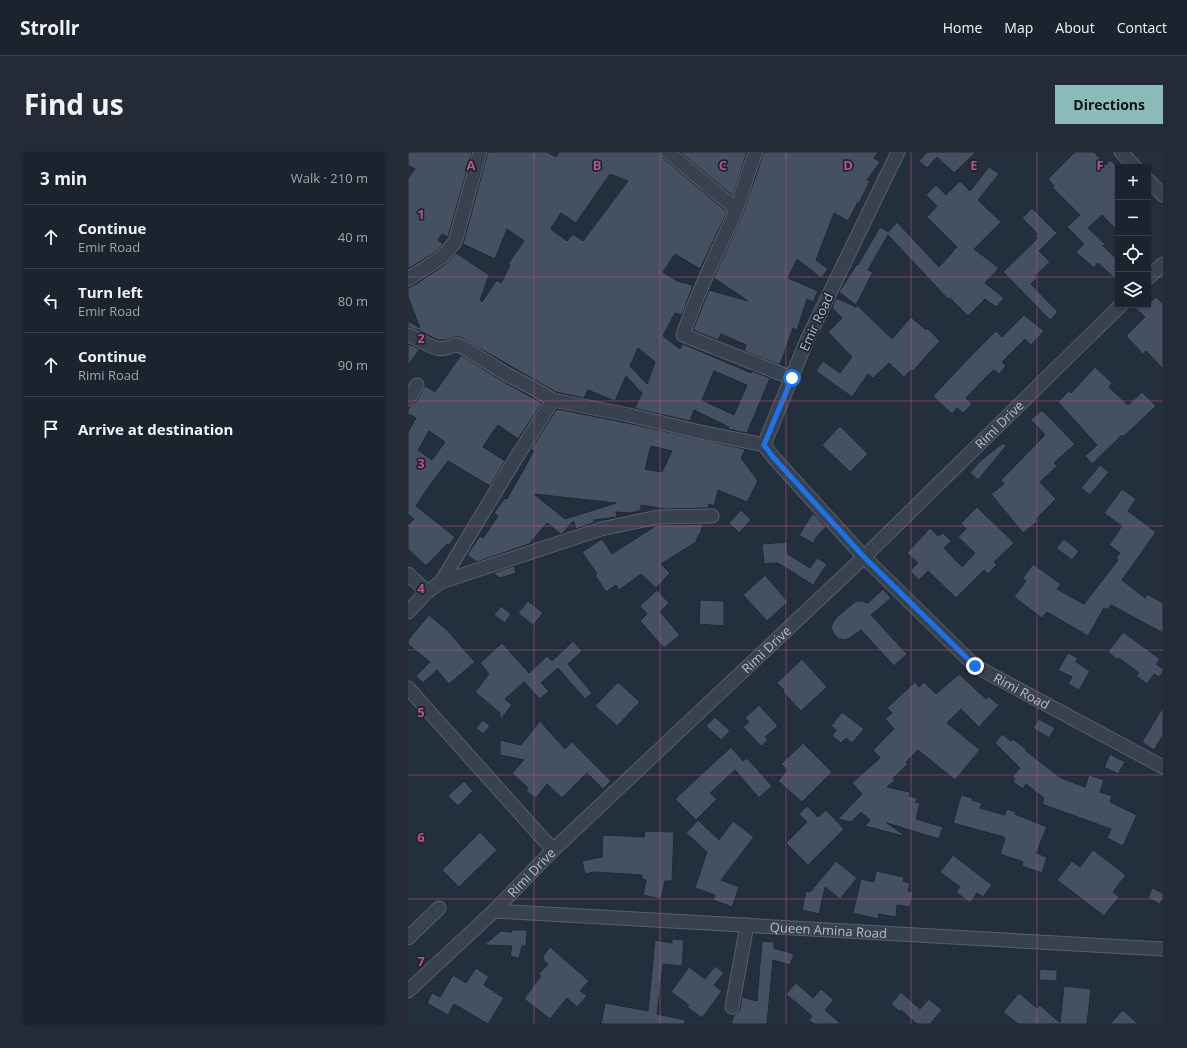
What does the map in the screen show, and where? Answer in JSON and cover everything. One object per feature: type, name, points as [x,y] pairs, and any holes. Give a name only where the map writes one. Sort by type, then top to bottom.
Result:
[{"type":"street","points":[[408,279],[442,257],[455,242],[480,152]]},
{"type":"street","points":[[668,152],[736,209]]},
{"type":"street","points":[[756,152],[750,165],[736,209],[699,291],[683,335],[792,378]]},
{"type":"street","name":"Emir Road","points":[[764,445],[807,340],[898,152]]},
{"type":"street","points":[[1120,152],[1132,164]]},
{"type":"street","points":[[1151,183],[1163,195]]},
{"type":"street","points":[[1151,275],[1163,264]]},
{"type":"street","name":"Rimi Drive","points":[[409,989],[494,911],[553,850],[864,557],[1118,308]]},
{"type":"street","points":[[408,335],[416,337],[436,349],[448,348],[456,344],[461,346],[508,375],[553,400],[630,415],[700,432],[764,445],[773,457],[864,557]]},
{"type":"street","points":[[408,399],[417,385]]},
{"type":"street","points":[[441,582],[553,400]]},
{"type":"street","points":[[408,612],[427,592],[441,582],[600,529],[658,517],[712,516]]},
{"type":"street","name":"Rimi Road","points":[[864,557],[975,666],[1163,767]]},
{"type":"street","points":[[408,574],[427,592]]},
{"type":"street","points":[[408,688],[553,850]]},
{"type":"street","points":[[408,938],[439,908]]},
{"type":"street","name":"Queen Amina Road","points":[[494,911],[1163,949]]},
{"type":"street","points":[[732,1007],[747,925]]},
{"type":"building","points":[[408,152],[472,152],[448,237],[442,234],[438,240],[443,244],[437,251],[408,269],[408,178],[415,169],[408,165]]},
{"type":"building","points":[[488,152],[547,152],[556,157],[559,152],[660,152],[663,158],[727,212],[700,269],[675,254],[663,272],[677,281],[693,285],[682,315],[675,313],[663,336],[680,349],[683,344],[751,373],[752,371],[770,378],[747,433],[728,429],[729,427],[694,410],[690,421],[637,409],[635,408],[642,393],[626,376],[615,401],[588,390],[584,398],[556,392],[460,337],[456,336],[446,340],[438,340],[418,330],[408,327],[408,321],[420,328],[408,297],[408,288],[446,264],[456,253],[489,275],[480,300],[482,302],[497,280],[501,283],[510,265],[508,264],[524,241],[507,229],[495,259],[463,244]],"holes":[[[610,174],[628,181],[583,241],[573,234],[567,241],[552,230],[551,228],[561,213],[576,223]],[[638,348],[655,362],[647,384],[630,366]],[[714,371],[747,385],[734,415],[702,400]]]},
{"type":"building","points":[[680,152],[747,152],[733,196]]},
{"type":"building","points":[[764,152],[878,152],[874,158],[880,162],[867,180],[870,181],[848,221],[834,213],[816,260],[828,269],[821,278],[797,259],[788,278],[818,291],[813,302],[807,299],[797,330],[793,328],[780,365],[744,351],[746,345],[721,334],[718,340],[693,330],[709,290],[748,301],[714,278],[743,213]]},
{"type":"building","points":[[927,152],[976,152],[954,173],[937,157],[927,168],[919,161]]},
{"type":"building","points":[[1075,152],[1094,152],[1106,165],[1110,160],[1115,164],[1115,228],[1102,215],[1088,228],[1105,244],[1103,246],[1115,257],[1115,278],[1098,263],[1094,268],[1076,252],[1084,244],[1067,227],[1080,215],[1053,188],[1054,186],[1048,179]]},
{"type":"building","points":[[989,167],[999,174],[978,200],[1001,222],[974,249],[999,268],[985,283],[1004,298],[996,307],[985,299],[968,316],[950,298],[948,299],[888,235],[868,270],[873,272],[856,305],[839,292],[857,264],[858,265],[880,227],[888,232],[897,222],[939,267],[957,247],[927,217],[937,206],[926,195],[936,185],[946,195],[960,181],[970,191]]},
{"type":"building","points":[[1032,208],[1057,233],[1039,251],[1050,262],[1035,276],[1037,278],[1031,284],[1058,312],[1050,320],[1003,272],[1038,238],[1036,236],[1038,234],[1022,218]]},
{"type":"building","points":[[1156,297],[1163,304],[1163,369],[1146,351],[1143,354],[1126,336],[1145,317],[1135,308],[1151,308],[1151,302]]},
{"type":"building","points":[[836,298],[856,307],[857,305],[892,339],[911,317],[926,330],[927,328],[940,341],[913,371],[911,370],[904,377],[889,363],[873,378],[868,374],[852,397],[816,371],[823,361],[840,373],[852,357],[828,332],[842,318],[832,308]]},
{"type":"building","points":[[1024,315],[1044,331],[1031,345],[1025,339],[1002,362],[1006,366],[999,374],[994,370],[966,398],[972,404],[963,413],[957,408],[952,414],[933,396],[996,331],[1002,337]]},
{"type":"building","points":[[408,344],[420,349],[408,365]]},
{"type":"building","points":[[461,355],[504,382],[542,403],[518,439],[498,425],[483,447],[505,461],[490,486],[448,461],[427,489],[416,506],[455,537],[449,545],[447,544],[426,566],[408,549],[408,525],[414,519],[409,515],[408,516],[408,432],[416,418],[408,414],[408,410],[410,406],[415,403],[425,386],[435,392]],"holes":[[[429,431],[445,442],[432,460],[418,450]]]},
{"type":"building","points":[[1095,367],[1112,383],[1109,387],[1128,405],[1142,392],[1156,406],[1123,437],[1122,435],[1092,464],[1085,456],[1097,445],[1058,402],[1069,391],[1071,393]]},
{"type":"building","points":[[557,409],[740,448],[745,450],[741,458],[758,481],[747,502],[718,490],[714,506],[709,504],[708,508],[666,509],[641,505],[641,510],[631,513],[616,512],[617,517],[594,520],[595,522],[576,529],[574,522],[572,522],[561,534],[547,523],[529,544],[477,562],[467,555],[480,536],[483,538],[498,516],[494,513],[505,498],[507,499],[534,451],[531,449]],"holes":[[[651,446],[672,451],[662,472],[645,469]],[[534,494],[616,503],[565,519]]]},
{"type":"building","points":[[1042,410],[1075,444],[1054,463],[1057,466],[1040,482],[1056,499],[1036,519],[1038,521],[1023,533],[991,494],[1004,484],[1001,480],[1045,435],[1031,420]]},
{"type":"building","points":[[840,426],[868,454],[850,472],[822,445]]},
{"type":"building","points":[[1003,443],[1006,446],[978,480],[970,473],[979,462]]},
{"type":"building","points":[[1100,465],[1109,472],[1090,495],[1081,488]]},
{"type":"building","points":[[1122,489],[1136,499],[1128,511],[1156,532],[1122,580],[1145,598],[1147,594],[1163,603],[1163,633],[1111,605],[1107,610],[1104,608],[1088,636],[1047,612],[1042,618],[1014,597],[1026,581],[1023,578],[1033,564],[1061,584],[1057,589],[1084,604],[1118,560],[1116,558],[1120,553],[1109,545],[1122,526],[1104,513]]},
{"type":"building","points":[[977,507],[1014,543],[994,562],[997,565],[988,574],[984,570],[956,598],[928,571],[919,580],[910,571],[918,563],[907,553],[930,528],[938,536],[943,533],[951,541],[944,548],[962,567],[975,553],[958,537],[966,529],[961,523]]},
{"type":"building","points":[[741,510],[751,520],[739,533],[729,523]]},
{"type":"building","points":[[813,513],[826,527],[813,543],[799,535]]},
{"type":"building","points":[[703,524],[696,542],[661,564],[670,573],[656,588],[641,574],[619,590],[616,585],[606,592],[595,575],[597,574],[582,552],[602,539],[612,554],[657,525]]},
{"type":"building","points":[[1064,539],[1079,551],[1072,560],[1056,548]]},
{"type":"building","points":[[787,542],[788,554],[810,568],[817,558],[827,564],[813,585],[778,563],[764,564],[762,544]]},
{"type":"building","points":[[514,566],[516,573],[500,578],[493,573]]},
{"type":"building","points":[[765,575],[788,602],[767,621],[743,595]]},
{"type":"building","points":[[883,589],[891,598],[871,615],[907,654],[894,666],[861,630],[848,639],[843,640],[839,639],[834,634],[831,628],[833,622],[838,616],[856,601],[868,603]]},
{"type":"building","points":[[657,590],[669,603],[660,612],[680,635],[664,648],[640,621],[647,614],[640,606]]},
{"type":"building","points":[[700,600],[724,601],[724,626],[699,624]]},
{"type":"building","points":[[528,601],[543,613],[533,625],[518,613]]},
{"type":"building","points":[[501,606],[511,614],[505,623],[494,615]]},
{"type":"building","points":[[429,615],[448,631],[475,662],[449,684],[437,670],[423,683],[416,676],[430,662],[408,644],[408,640]]},
{"type":"building","points":[[1123,632],[1160,659],[1156,664],[1163,669],[1163,672],[1159,677],[1154,674],[1147,684],[1136,676],[1139,673],[1119,658],[1118,660],[1108,652]]},
{"type":"building","points":[[573,641],[582,651],[568,664],[592,693],[585,699],[558,668],[541,683],[549,691],[540,699],[524,682],[505,699],[512,705],[500,720],[500,713],[475,692],[489,674],[480,663],[502,643],[529,673],[547,656],[552,661]]},
{"type":"building","points":[[1068,653],[1078,658],[1076,662],[1090,671],[1079,690],[1068,684],[1072,677],[1058,670]]},
{"type":"building","points":[[802,659],[827,687],[801,711],[783,692],[784,690],[777,683]]},
{"type":"building","points":[[959,674],[986,699],[988,696],[999,705],[979,727],[961,709],[947,723],[980,750],[955,780],[918,750],[906,762],[908,764],[893,778],[895,780],[887,787],[910,792],[909,796],[917,798],[916,802],[920,803],[916,819],[943,827],[939,839],[887,823],[904,835],[865,826],[870,820],[861,812],[851,822],[838,819],[862,794],[852,783],[880,758],[873,750],[894,729],[885,719],[892,713],[887,708],[915,682],[919,687],[924,682],[936,694]]},
{"type":"building","points":[[618,682],[640,702],[617,726],[595,706]]},
{"type":"building","points":[[759,705],[778,726],[765,737],[768,740],[761,746],[743,727],[749,722],[745,718]]},
{"type":"building","points":[[1163,707],[1163,735],[1154,750],[1142,742]]},
{"type":"building","points":[[842,712],[864,729],[852,743],[846,738],[841,743],[832,736],[836,730],[831,726]]},
{"type":"building","points":[[715,717],[730,731],[721,740],[706,726]]},
{"type":"building","points":[[1039,719],[1055,728],[1049,738],[1033,728]]},
{"type":"building","points":[[483,720],[490,726],[483,734],[476,728]]},
{"type":"building","points":[[540,721],[565,749],[572,742],[611,781],[603,789],[587,773],[562,798],[547,784],[536,798],[526,791],[528,788],[512,773],[524,760],[500,755],[500,740],[521,745]]},
{"type":"building","points":[[1002,734],[1011,741],[1013,739],[1061,778],[1085,787],[1089,775],[1104,780],[1100,792],[1112,796],[1110,802],[1137,815],[1123,846],[1107,838],[1111,829],[1042,804],[1044,798],[1026,784],[1023,789],[1013,782],[1015,779],[1012,777],[1020,768],[995,743]]},
{"type":"building","points":[[803,743],[832,772],[802,802],[778,781],[787,770],[781,764]]},
{"type":"building","points":[[731,747],[743,761],[747,758],[772,786],[759,798],[735,770],[710,793],[717,799],[696,820],[675,799]]},
{"type":"building","points":[[1110,754],[1125,762],[1118,774],[1104,767]]},
{"type":"building","points":[[464,781],[473,791],[458,806],[448,796]]},
{"type":"building","points":[[961,795],[973,798],[972,800],[982,803],[980,808],[1005,815],[1007,809],[1016,812],[1015,814],[1047,827],[1036,853],[1047,857],[1042,873],[1022,866],[1023,862],[1000,854],[1005,839],[1004,837],[953,823]]},
{"type":"building","points":[[807,806],[818,817],[826,810],[844,829],[808,865],[786,843],[807,822],[799,814]]},
{"type":"building","points":[[698,820],[719,840],[733,821],[754,837],[721,880],[739,887],[732,907],[713,900],[715,895],[695,888],[707,852],[686,833]]},
{"type":"building","points":[[645,831],[674,832],[672,881],[665,881],[661,899],[643,895],[646,880],[642,879],[642,875],[594,872],[585,874],[582,861],[602,857],[603,835],[644,837]]},
{"type":"building","points":[[480,832],[497,850],[459,887],[442,870]]},
{"type":"building","points":[[1093,850],[1126,875],[1113,892],[1119,897],[1104,916],[1057,880],[1072,861],[1080,867]]},
{"type":"building","points":[[953,855],[992,885],[983,897],[977,893],[970,903],[956,892],[960,887],[940,872]]},
{"type":"building","points":[[836,861],[857,878],[840,899],[825,887],[819,914],[802,910],[806,891],[810,892]]},
{"type":"building","points":[[876,871],[904,877],[903,881],[910,883],[908,891],[913,892],[910,907],[897,905],[896,917],[879,914],[878,919],[853,913],[861,879],[874,882]]},
{"type":"building","points":[[1152,888],[1163,893],[1163,898],[1160,904],[1148,898]]},
{"type":"building","points":[[512,930],[527,930],[526,946],[522,946],[519,958],[510,956],[512,946],[484,945],[501,931],[512,932]]},
{"type":"building","points":[[672,939],[684,940],[682,966],[663,964],[657,1014],[685,1020],[685,1024],[601,1024],[605,1003],[648,1011],[655,940],[672,943]]},
{"type":"building","points":[[762,941],[774,942],[774,948],[794,954],[790,965],[773,960],[767,1024],[731,1024],[734,1015],[740,1009],[742,997],[757,1001]]},
{"type":"building","points":[[550,947],[589,981],[580,991],[587,996],[577,1007],[567,998],[550,1019],[524,999],[541,976],[538,975],[548,964],[543,960],[543,956]]},
{"type":"building","points":[[715,966],[724,973],[714,985],[722,991],[702,1018],[687,1007],[689,1005],[671,992],[689,967],[705,979]]},
{"type":"building","points":[[476,968],[489,977],[484,985],[504,998],[488,1024],[454,1004],[448,1015],[427,1003],[432,993],[440,997],[453,975],[466,983]]},
{"type":"building","points":[[1040,969],[1057,970],[1057,981],[1039,980]]},
{"type":"building","points":[[796,983],[813,998],[821,989],[834,1000],[825,1010],[841,1024],[814,1024],[809,1020],[812,1016],[786,994]]},
{"type":"building","points":[[1064,986],[1091,989],[1087,1024],[1018,1024],[1003,1012],[1019,993],[1037,1008],[1040,1005],[1060,1023]]},
{"type":"building","points":[[901,992],[920,1009],[929,999],[942,1010],[930,1024],[917,1024],[901,1010],[900,1012],[891,1004]]},
{"type":"building","points":[[1123,1010],[1138,1024],[1110,1024]]},
{"type":"route","points":[[792,378],[764,445],[773,457],[864,557],[975,666]]}]
